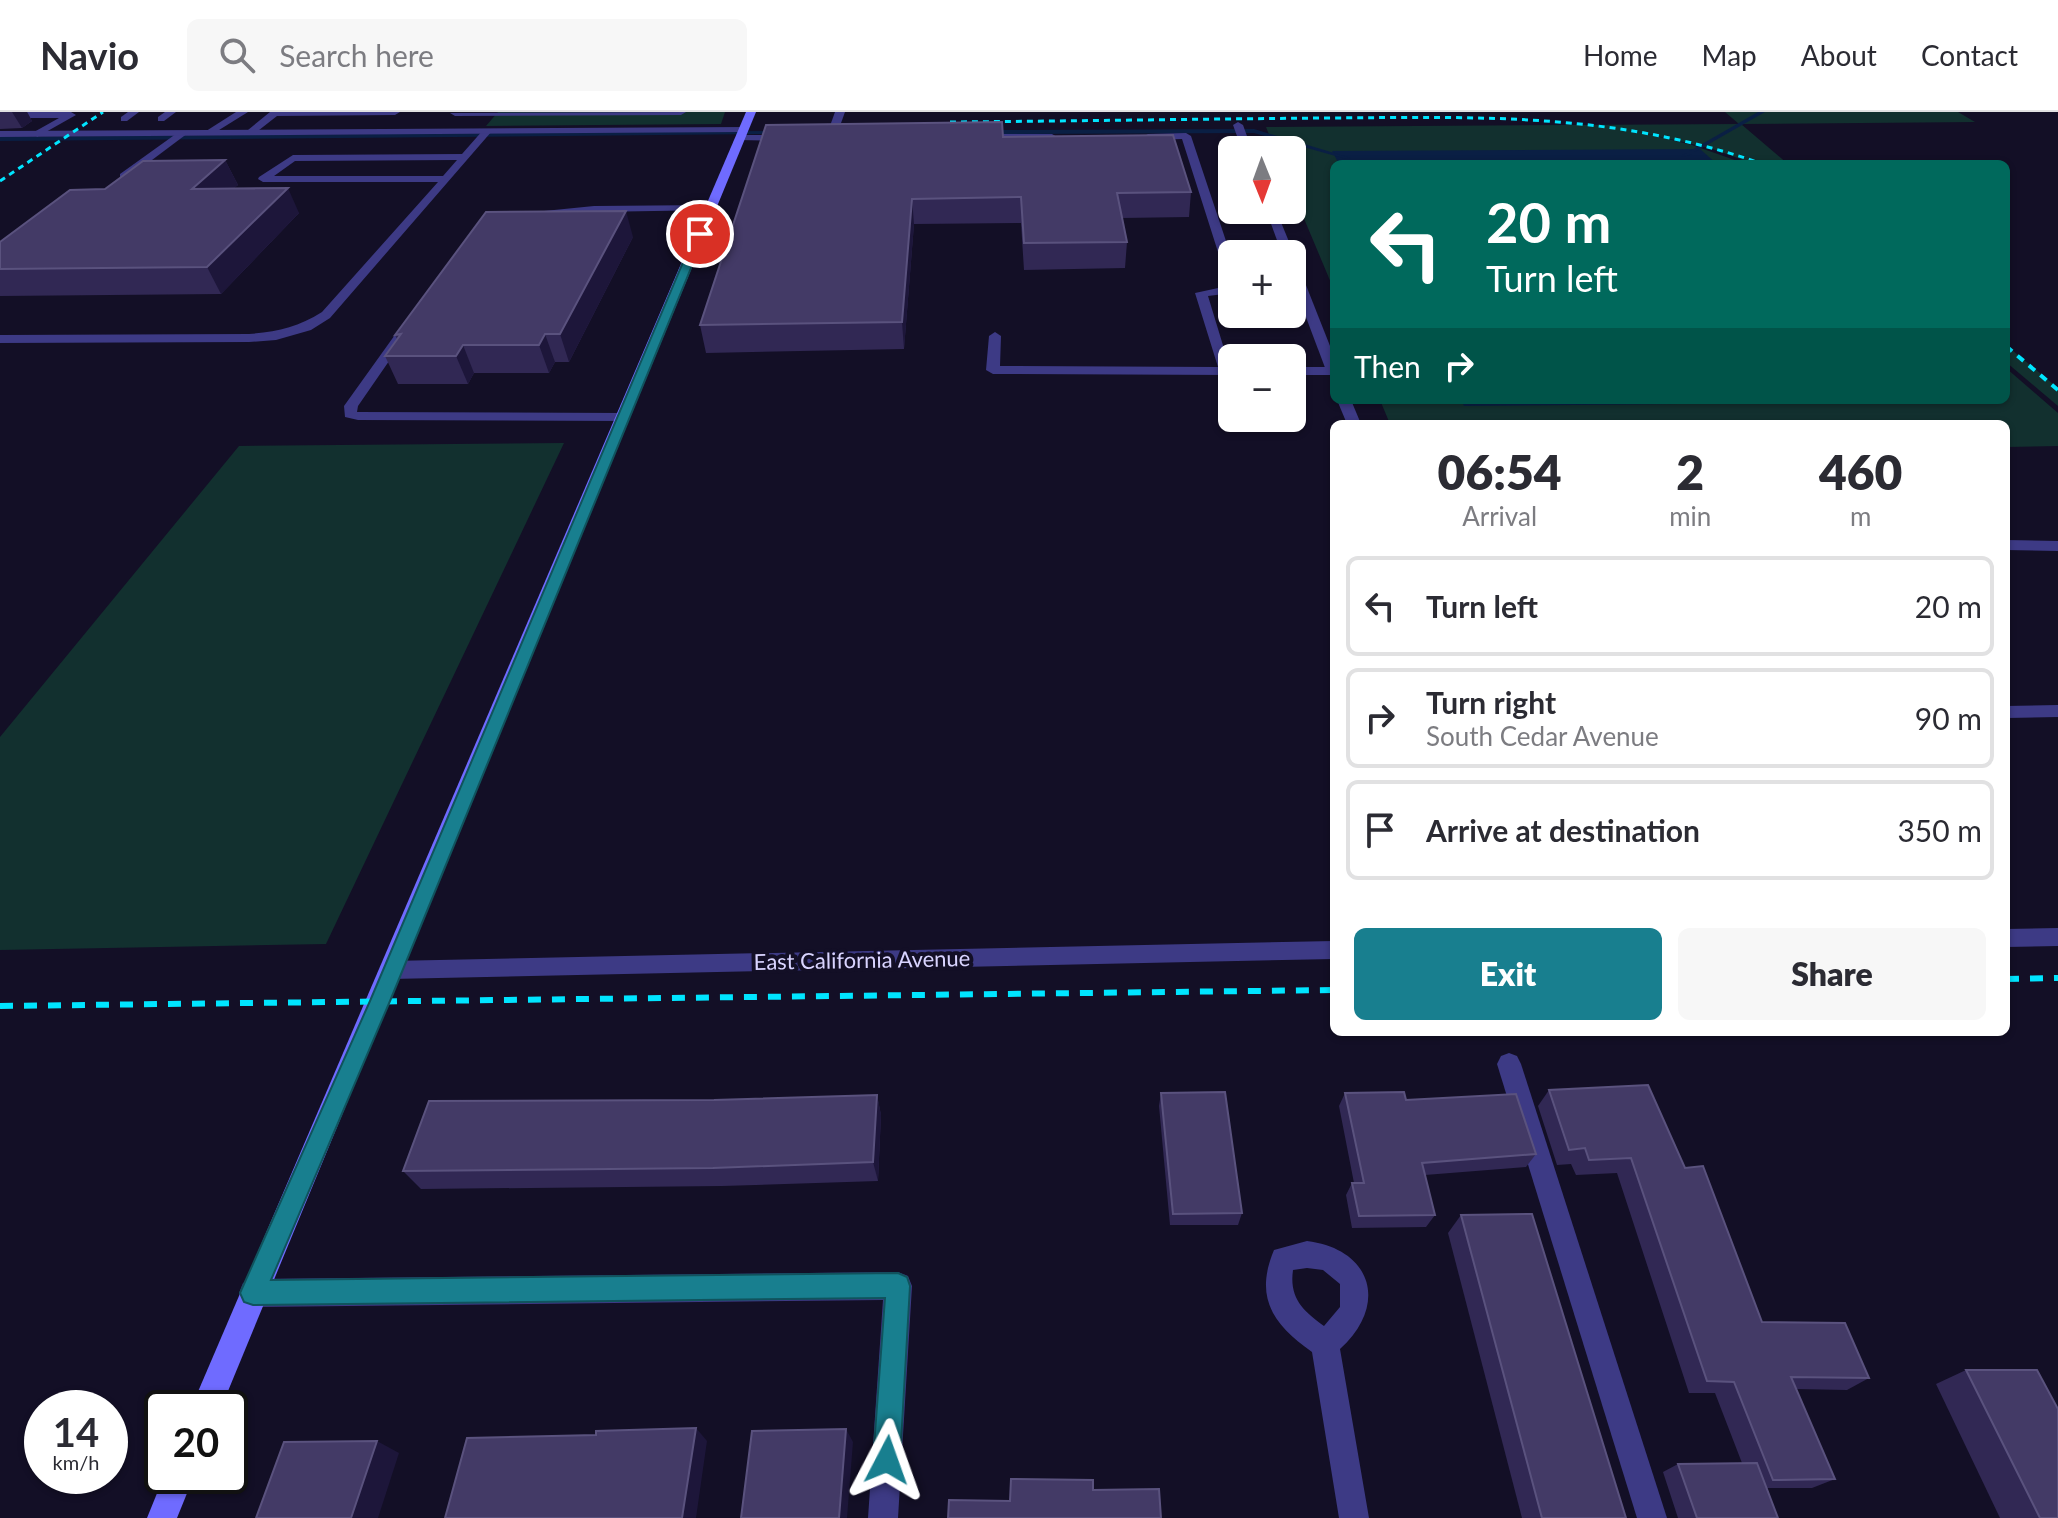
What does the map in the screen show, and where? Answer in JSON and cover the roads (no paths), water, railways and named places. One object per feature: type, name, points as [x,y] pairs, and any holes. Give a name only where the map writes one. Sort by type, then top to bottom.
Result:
[{"type":"main road","points":[[213,1390],[745,126]]},
{"type":"main road","points":[[162,1518],[172,1494]]},
{"type":"street","points":[[124,119],[134,112]]},
{"type":"street","points":[[161,119],[171,112]]},
{"type":"street","points":[[208,133],[224,117],[233,120],[243,112]]},
{"type":"street","points":[[251,132],[276,112],[395,112]]},
{"type":"street","points":[[440,131],[456,113],[681,112]]},
{"type":"street","points":[[831,137],[840,112]]},
{"type":"street","points":[[0,115],[71,115],[37,134]]},
{"type":"street","points":[[1238,125],[1242,136]]},
{"type":"street","points":[[0,134],[745,126],[801,138]]},
{"type":"street","points":[[0,339],[249,338],[276,336],[307,327],[335,305],[487,131]]},
{"type":"street","points":[[111,186],[183,133]]},
{"type":"street","points":[[1140,137],[1186,136],[1220,240]]},
{"type":"street","points":[[816,138],[846,137]]},
{"type":"street","points":[[970,137],[1062,137]]},
{"type":"street","points":[[446,179],[263,179],[293,158],[465,157]]},
{"type":"street","points":[[535,215],[594,209],[711,208]]},
{"type":"street","points":[[1218,291],[1201,293],[1219,344]]},
{"type":"street","points":[[1306,301],[1330,362]]},
{"type":"street","points":[[412,319],[351,406],[350,414],[623,417]]},
{"type":"street","points":[[995,336],[993,370],[1218,371]]},
{"type":"street","points":[[1306,371],[1330,372]]},
{"type":"street","points":[[2010,545],[2058,546]]},
{"type":"street","points":[[2010,712],[2058,711]]},
{"type":"street","points":[[2010,938],[2058,937]]},
{"type":"street","name":"East California Avenue","points":[[391,970],[1330,950]]},
{"type":"street","points":[[1509,1064],[1652,1518]]},
{"type":"street","points":[[253,1293],[898,1286],[883,1518]]},
{"type":"street","points":[[1325,1344],[1354,1518]]},
{"type":"water","points":[[1700,149],[1712,160],[1337,160],[1332,151]]},
{"type":"water","points":[[1463,404],[1669,404],[1464,406]]},
{"type":"waterway","points":[[1684,156],[1762,112]]},
{"type":"waterway","points":[[989,132],[1254,131],[1348,158]]},
{"type":"waterway","points":[[0,139],[775,132]]},
{"type":"railway","points":[[0,181],[103,112]]},
{"type":"railway","points":[[950,122],[1494,118],[1600,126],[1708,147],[1750,160]]},
{"type":"railway","points":[[2010,349],[2058,390]]},
{"type":"railway","points":[[2010,979],[2058,978]]},
{"type":"railway","points":[[0,1006],[1330,990]]}]
